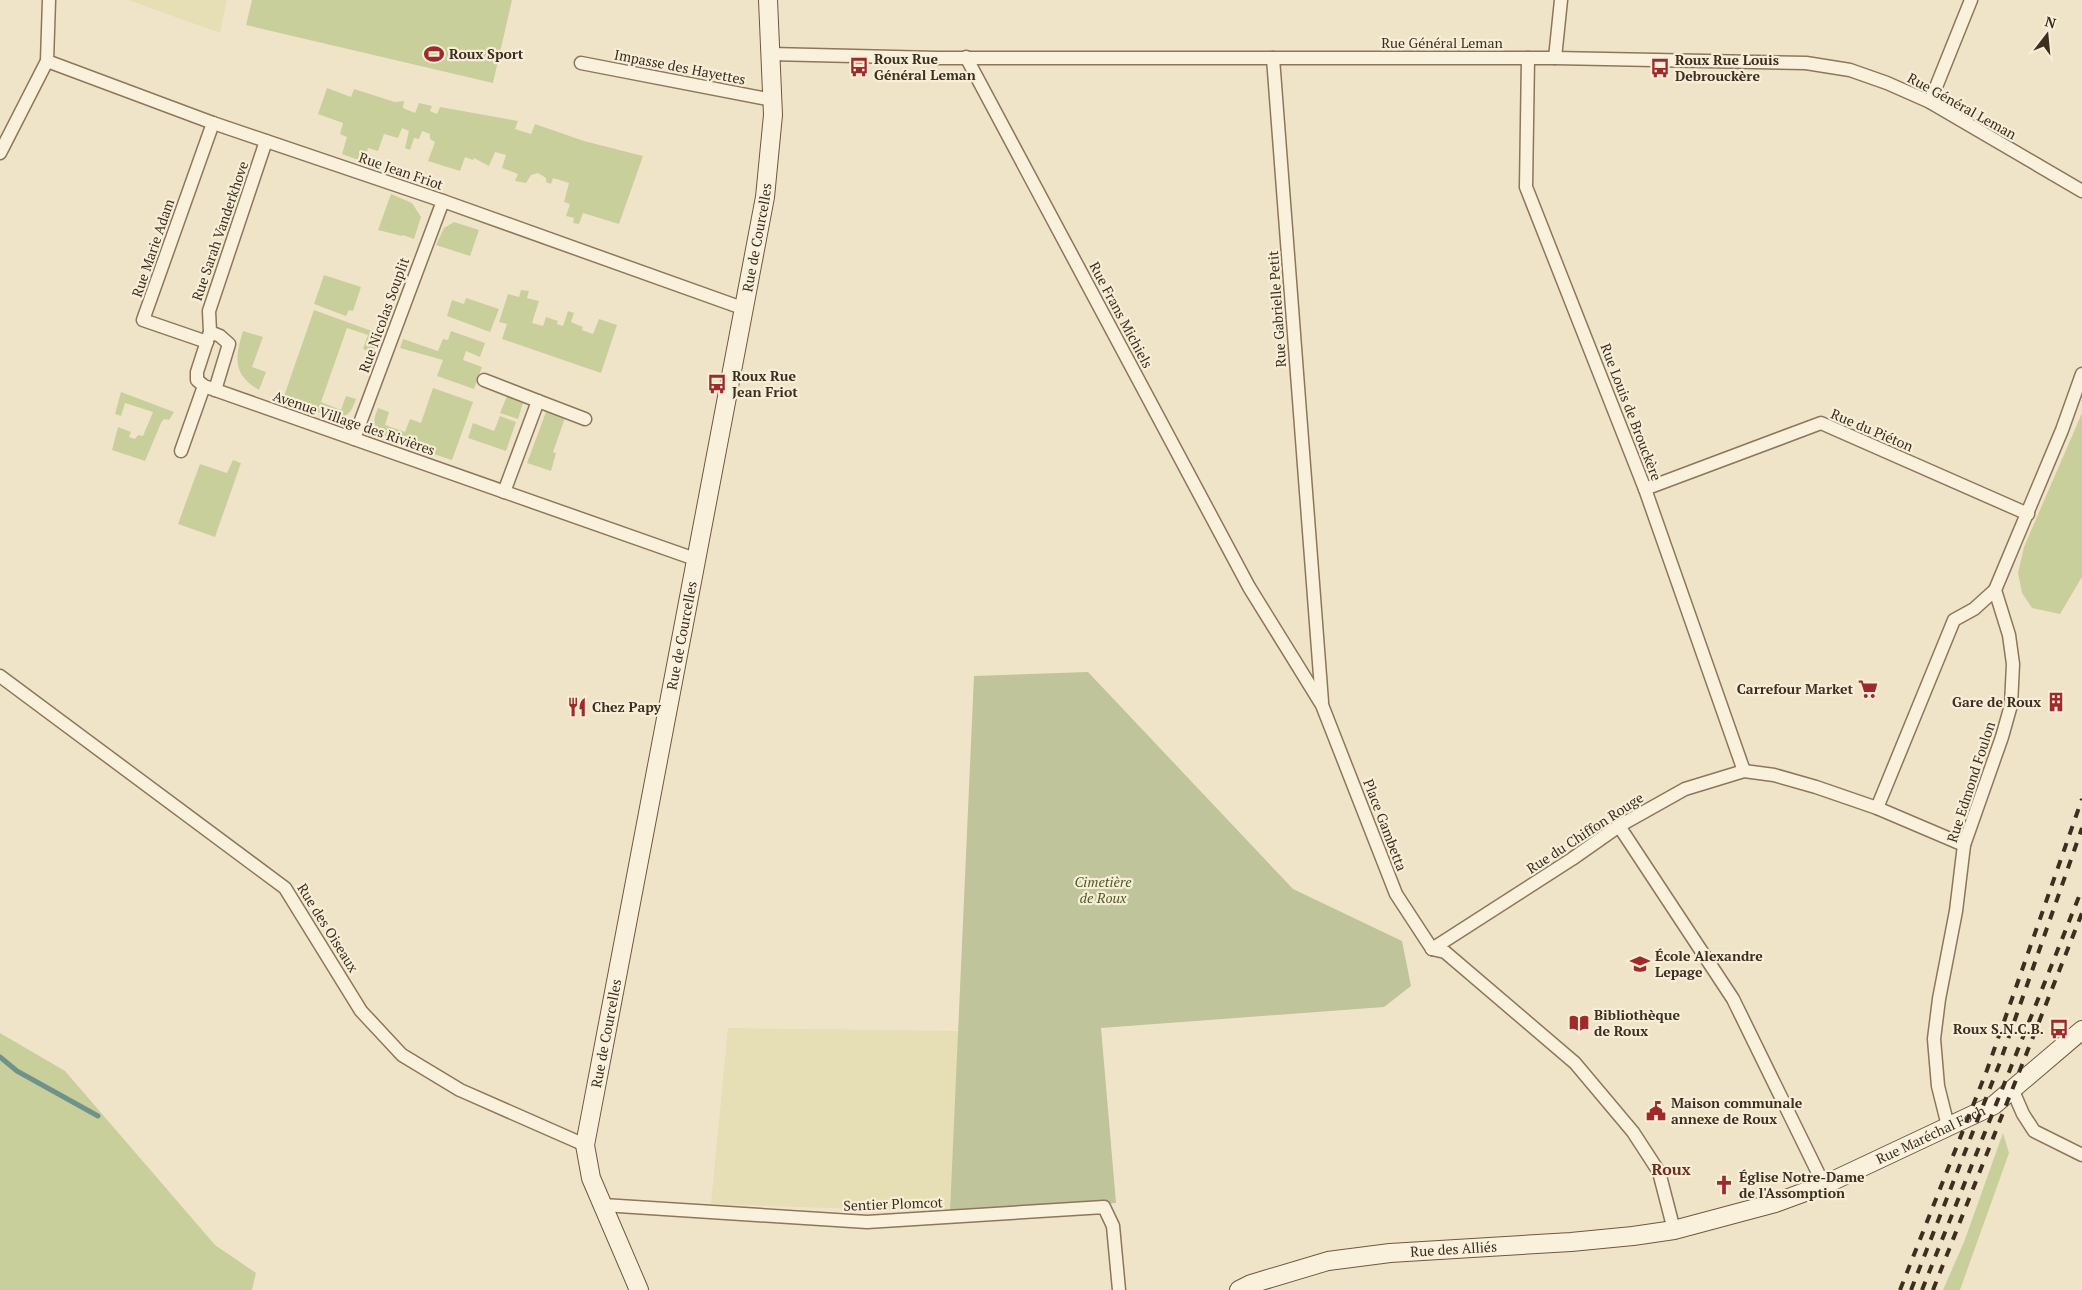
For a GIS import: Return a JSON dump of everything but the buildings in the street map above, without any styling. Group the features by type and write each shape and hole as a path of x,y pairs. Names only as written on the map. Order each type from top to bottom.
{"main road":[{"name":"Rue de Courcelles","path":"639,1290 592,1178 585,1145 765,197 773,115 768,0"},
{"name":"Rue Maréchal Foch","path":"1674,1230 1775,1203 1824,1185 1994,1105 2013,1091 2082,1030"},
{"name":"Rue des Alliés","path":"1239,1290 1251,1284 1328,1261 1390,1253 1570,1242 1674,1230"}],"street":[{"path":"0,153 47,61 49,0"},
{"path":"1555,58 1561,0"},
{"path":"1930,102 1972,0"},
{"name":"Rue Général Leman","path":"771,54 966,57 1555,58 1806,63 1850,70 1887,83 1930,102 2082,191"},
{"name":"Rue Frans Michiels","path":"966,57 1249,587"},
{"name":"Rue Gabrielle Petit","path":"1272,58 1311,557"},
{"name":"Rue Louis de Brouckère","path":"1528,58 1526,187 1645,489 1744,771"},
{"name":"Rue Jean Friot","path":"47,61 213,123 443,200 745,309"},
{"name":"Impasse des Hayettes","path":"581,63 773,100"},
{"name":"Rue Marie Adam","path":"208,337 143,320 213,123"},
{"name":"Rue Sarah Vanderkhove","path":"206,385 197,372 208,337 209,311 266,141"},
{"name":"Rue Nicolas Souplit","path":"354,439 443,200"},
{"name":"Rue Sarah Vanderkhove","path":"181,451 206,385 228,344 220,336 208,337"},
{"path":"1877,808 1954,620 1974,609 1995,590 2062,430 2082,374"},
{"path":"484,380 585,419"},
{"name":"Avenue Village des Rivières","path":"206,385 695,559"},
{"path":"504,492 538,401"},
{"name":"Rue du Piéton","path":"1645,489 1822,423 2028,514"},
{"name":"Place Gambetta","path":"1311,557 1322,705"},
{"name":"Place Gambetta","path":"1249,587 1322,705 1396,894 1432,949"},
{"name":"Rue Edmond Foulon","path":"1948,1126 1938,1086 1934,1039 1939,999 1956,911 1964,845 2002,737 2011,705 2013,664 2009,635 1995,590"},
{"name":"Rue des Oiseaux","path":"1,680 285,888 361,1011 402,1054 460,1090 585,1145"},
{"name":"Rue du Chiffon Rouge","path":"1432,949 1572,859 1619,826 1685,789 1744,771 1774,775 1816,787 1877,808 1964,845"},
{"path":"1619,826 1733,998 1824,1185"},
{"path":"1432,949 1445,952 1575,1063 1633,1132 1659,1172 1674,1230"},
{"path":"2013,1091 2023,1114 2034,1131 2082,1155"},
{"name":"Sentier Plomcot","path":"603,1205 867,1222 1104,1207 1112,1226 1119,1290"}],"shaded area":[{"path":"128,0 227,0 220,33"},
{"path":"728,1028 959,1031 950,1212 711,1204"}],"green space":[{"name":"Roux Sport","path":"252,0 512,0 493,83 246,25"},
{"path":"327,88 351,97 354,89 395,102 404,101 403,108 415,113 419,103 432,106 430,111 437,114 440,107 518,121 515,129 531,134 535,124 584,141 643,156 619,224 583,213 579,224 573,223 574,218 566,216 570,204 564,202 569,183 553,178 551,184 546,182 546,178 538,173 531,175 526,183 515,181 518,174 502,168 506,155 495,152 489,166 474,158 473,160 465,157 460,171 428,161 435,142 430,139 430,134 422,131 419,139 414,138 410,150 405,148 409,131 402,128 398,138 384,134 378,151 368,148 364,162 342,154 347,137 340,134 343,123 318,114"},
{"path":"391,194 412,203 421,217 414,239 378,230"},
{"path":"454,222 479,230 470,256 436,245 444,228"},
{"path":"324,275 361,287 353,311 349,310 346,316 314,304"},
{"path":"521,290 529,291 527,298 539,301 532,323 543,326 546,317 558,321 557,324 563,326 568,311 574,313 571,322 583,327 582,330 593,334 599,319 617,325 601,373 502,339 507,324 499,322 508,294 519,297"},
{"path":"466,298 499,309 490,332 447,316 452,300 464,304"},
{"path":"314,310 380,334 373,353 363,349 368,335 347,328 321,402 341,410 346,396 356,399 344,417 336,419 283,399"},
{"path":"243,331 263,337 252,367 266,372 259,390 244,378 238,365 238,349"},
{"path":"451,331 485,343 480,357 466,351 463,360 482,367 474,389 437,376 443,360 400,348 403,339 438,351 443,339 448,340"},
{"path":"433,388 473,402 452,460 389,438 377,430 375,424 374,419 378,408 389,412 385,425 405,432 410,419 421,423"},
{"path":"121,392 174,412 169,420 164,419 161,423 145,461 112,450 118,427 131,432 129,437 135,439 138,435 143,436 153,412 125,403 121,416 115,414"},
{"path":"507,396 523,403 518,419 500,413"},
{"path":"546,412 565,418 553,452 556,453 551,471 527,463"},
{"path":"2082,413 2082,577 2060,614 2032,608 2022,593 2018,573 2024,547"},
{"path":"500,416 516,422 506,451 468,438 473,423 494,431"},
{"path":"233,460 241,463 215,537 178,524 200,464 227,473"},
{"name":"Cimetière de Roux","path":"1088,672 1293,889 1402,941 1411,986 1384,1007 1101,1028 1116,1203 950,1212 974,676"},
{"path":"0,1033 65,1071 215,1245 256,1273 252,1290 0,1290"},
{"path":"2003,1133 2009,1153 1960,1290 1943,1290 1964,1242"}],"waterway":[{"path":"0,1057 17,1071 98,1116"}],"railway":[{"path":"1900,1290 1987,1070 2082,799"},
{"path":"1911,1290 1999,1065 2082,828"},
{"path":"1922,1290 2082,889"},
{"path":"1933,1290 2082,913"}],"place":[{"name":"Roux Sport","path":"434,54"},
{"name":"Roux Rue Général Leman","path":"859,67"},
{"name":"Roux Rue Louis Debrouckère","path":"1660,68"},
{"name":"Roux Rue Jean Friot","path":"717,384"},
{"name":"Carrefour Market","path":"1868,689"},
{"name":"Gare de Roux","path":"2056,702"},
{"name":"Chez Papy","path":"577,707"},
{"name":"École Alexandre Lepage","path":"1640,964"},
{"name":"Bibliothèque de Roux","path":"1579,1023"},
{"name":"Roux S.N.C.B.","path":"2059,1029"},
{"name":"Maison communale annexe de Roux","path":"1656,1111"},
{"name":"Église Notre-Dame de l'Assomption","path":"1724,1185"}],"district":[{"name":"Roux","path":"1671,1169"}]}
